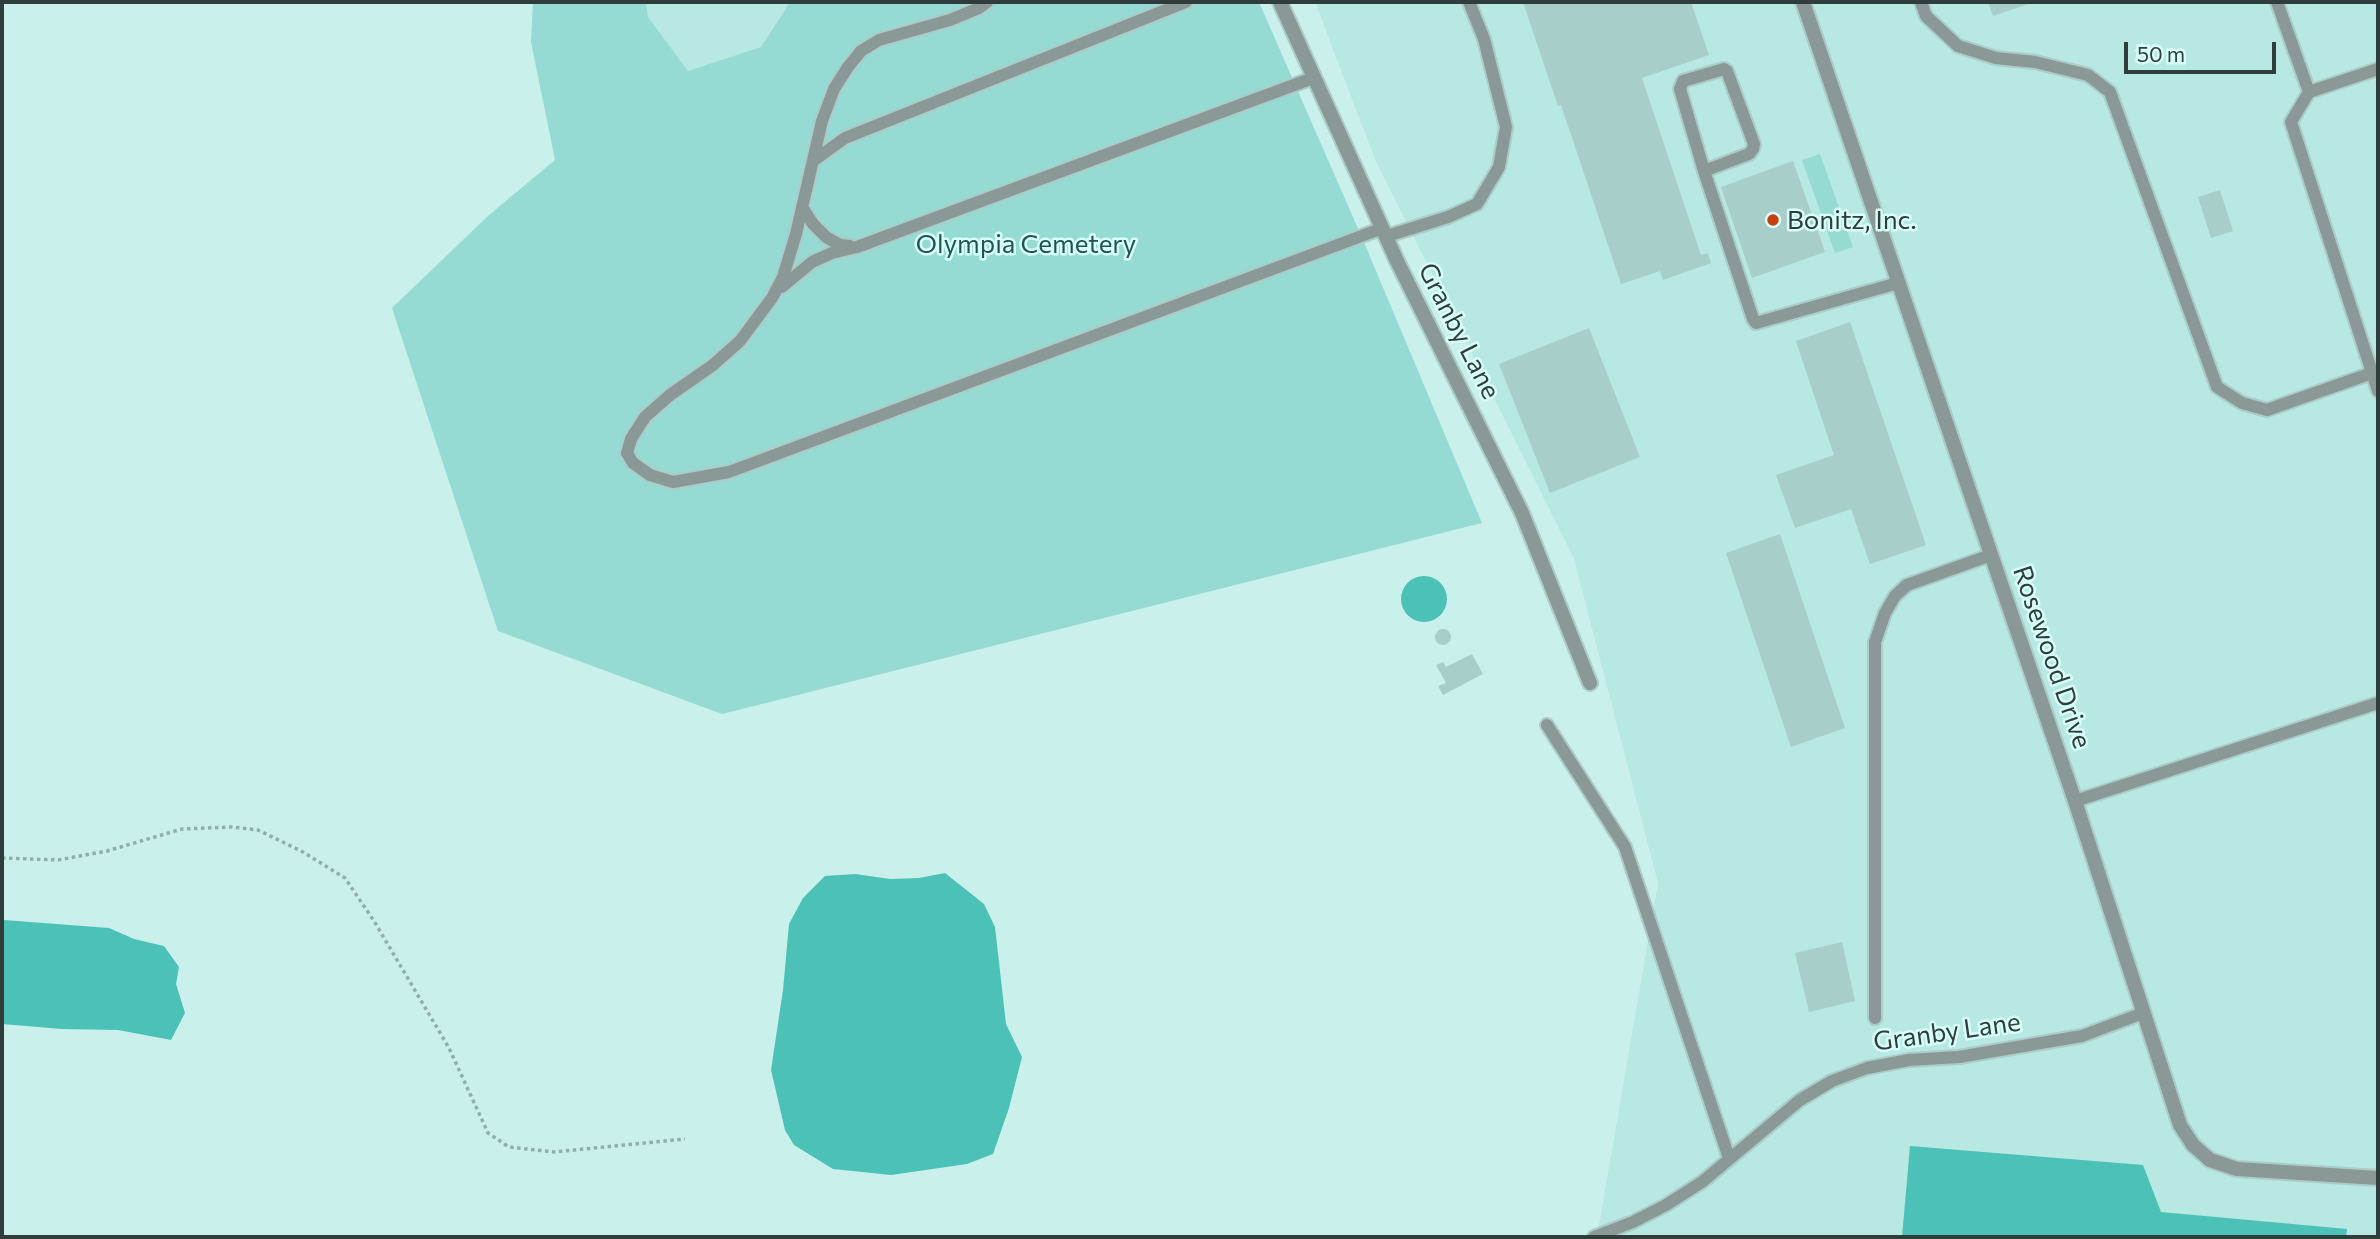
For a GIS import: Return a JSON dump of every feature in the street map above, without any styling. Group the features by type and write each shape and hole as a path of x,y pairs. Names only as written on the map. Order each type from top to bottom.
{"street":[{"name":"Granby Lane","path":"1280,2 1397,261 1522,513 1590,683"},
{"name":"Rosewood Drive","path":"1802,2 2075,801 2180,1125 2193,1145 2210,1160 2237,1169 2378,1178"}],"lane":[{"path":"772,298 783,277 820,132 834,89 848,66 862,51 879,40 950,20 987,2"},
{"path":"813,161 840,141 1186,2"},
{"path":"1313,78 812,262 792,277 772,298 740,341 645,417 631,439 627,453 633,463 650,475 673,482 729,472 1385,232 1448,217 1477,204 1499,167 1506,127 1484,39 1469,2"},
{"path":"1921,2 1926,16 1958,46 1996,58 2035,62 2088,75 2110,92 2217,387 2242,403 2267,410 2372,373"},
{"path":"2277,2 2309,92"},
{"path":"1704,171 1749,154 1753,149 1727,71 1724,69 1683,81 1681,85 1704,171 1756,323 1898,283"},
{"path":"2378,69 2309,92 2291,122 2378,391"},
{"path":"820,132 840,141"},
{"path":"802,207 826,237 840,245 857,247"},
{"path":"1875,1018 1875,642 1885,613 1895,596 1907,585 1991,555"},
{"path":"2075,801 2378,703"},
{"path":"1547,725 1625,847 1729,1158"},
{"name":"Granby Lane","path":"1594,1237 1633,1222 1702,1182 1800,1100 1832,1081 1867,1068 1909,1060 1959,1057 2082,1036 2143,1013"}],"path":[{"path":"2,858 58,860 107,851 182,829 232,827 258,830 303,852 345,878 374,921 449,1048 488,1133 509,1147 554,1152 685,1139"}],"shaded area":[{"path":"646,2 790,2 761,47 688,72 648,17"},
{"path":"1315,2 2378,2 2378,1237 1597,1237 1658,883 1574,559 1375,159"},
{"path":"1424,576 1440,583 1447,599 1440,615 1424,622 1408,615 1401,599 1408,583"},
{"path":"945,873 984,904 995,927 1006,1024 1022,1057 1009,1108 993,1154 967,1164 891,1175 833,1169 794,1145 785,1130 771,1070 783,990 789,924 803,898 825,876 855,874 890,879 919,878"},
{"path":"2,915 4,920 109,928 134,939 164,946 179,967 176,984 185,1013 171,1040 118,1030 2,1024"},
{"path":"1910,1146 2143,1165 2161,1212 2347,1229 2346,1237 1902,1237"}],"green space":[{"name":"Olympia Cemetery","path":"533,2 646,2 648,17 688,71 761,47 790,2 1259,2 1482,523 722,714 498,631 392,308 489,215 555,160 531,42"},
{"path":"1820,154 1853,247 1835,253 1802,160"}],"building":[{"path":"1523,2 1691,2 1709,55 1642,78 1701,255 1708,253 1711,263 1663,280 1660,271 1621,284"},
{"path":"1988,2 2034,2 1993,16"},
{"name":"Bonitz, Inc.","path":"1793,161 1825,252 1752,278 1721,187"},
{"path":"2220,190 2233,231 2211,238 2198,197"},
{"path":"1850,322 1926,545 1870,564 1851,509 1795,528 1776,475 1834,455 1796,341"},
{"path":"1589,328 1640,457 1550,493 1499,364"},
{"path":"1780,534 1845,728 1791,747 1726,553"},
{"path":"1440,629 1446,629 1451,637 1449,643 1440,645 1435,640 1435,634"},
{"path":"1472,654 1483,674 1443,695 1438,686 1446,683 1436,665 1443,662 1446,667"},
{"path":"1842,942 1855,1001 1809,1012 1795,953"}],"place":[{"name":"Bonitz, Inc.","path":"1773,220"}]}
